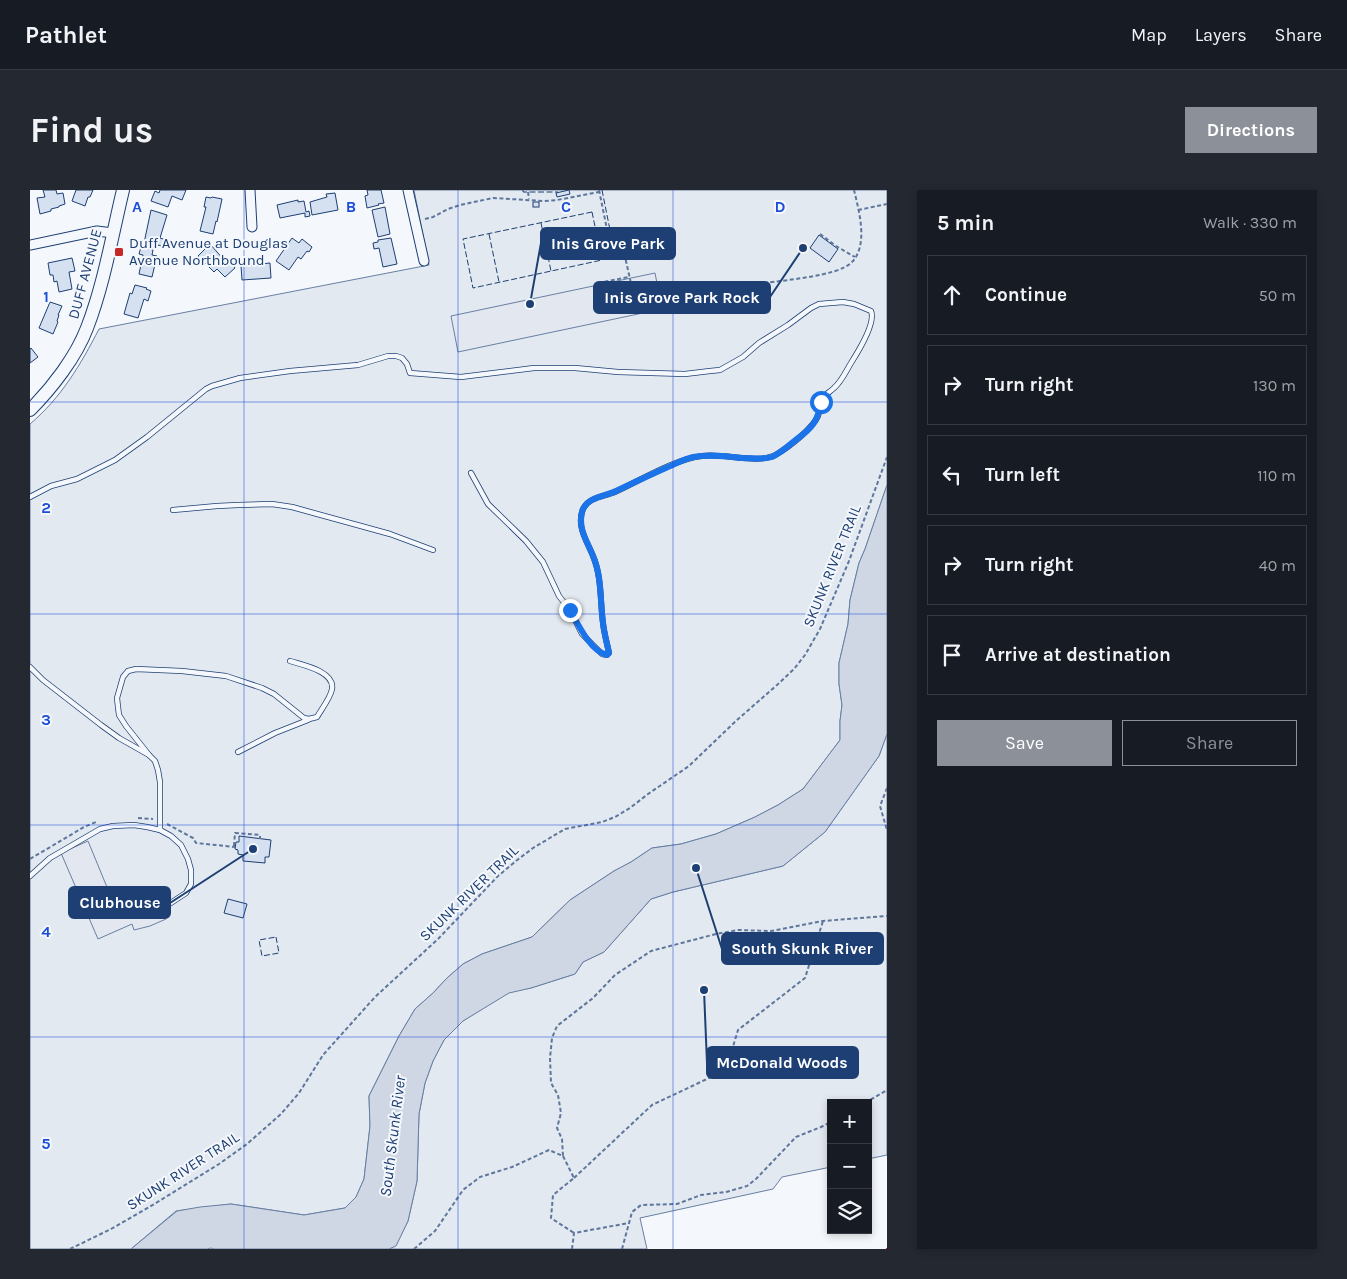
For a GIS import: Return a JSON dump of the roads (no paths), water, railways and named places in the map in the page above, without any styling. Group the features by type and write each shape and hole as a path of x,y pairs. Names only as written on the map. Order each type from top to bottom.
{"main road":[{"name":"DUFF AVENUE","path":"30,410 58,377 73,355 86,330 99,295 123,190"}],"street":[{"path":"250,190 252,227"},
{"path":"408,190 424,261"},
{"path":"30,245 97,231 113,233"}],"lane":[{"path":"30,497 51,486 77,479 115,460 147,437 206,389 240,378 298,370 358,365 388,356 402,358 407,364 410,373 461,378 534,368 699,373 720,370 730,365 819,304 843,302 854,304 871,311 873,314 860,348 836,386 823,397 818,416 813,424 806,432 778,454 758,459 710,455 691,458 615,492 594,499 584,507 582,511 583,536 594,557 602,601 603,625 609,653 607,655 602,654 582,634 570,610 559,596 543,562 526,541 488,504 471,473"},
{"path":"173,510 272,504 292,507 390,534 433,550"},
{"path":"238,752 275,733 317,717 332,691 330,680 323,673 290,661"},
{"path":"30,667 43,680 101,725 149,755"},
{"path":"160,830 160,782 155,761 119,715 117,698 123,677 128,671 136,669 182,671 226,676 274,694 304,718 309,719"},
{"path":"30,876 50,858 100,829 134,825 160,830 171,836 181,845 191,870 191,884 186,893 163,908"}],"water":[{"name":"South Skunk River","path":"887,485 887,734 879,756 825,832 783,866 651,899 604,952 583,962 575,974 509,993 463,1021 444,1040 433,1061 425,1083 419,1114 417,1181 408,1221 396,1246 389,1249 131,1249 177,1211 231,1204 304,1215 345,1208 356,1197 364,1179 370,1126 369,1096 399,1036 415,1009 447,978 463,964 482,954 532,937 570,900 652,848 681,844 716,834 755,817 803,789 840,740 842,705 839,663 848,624 850,600 859,563"}],"place":[{"name":"Inis Grove Park Rock","path":"803,248"},
{"name":"Duff Avenue at Douglas Avenue Northbound","path":"119,252"},
{"name":"Inis Grove Park","path":"530,304"},
{"name":"Clubhouse","path":"253,849"},
{"name":"South Skunk River","path":"696,868"},
{"name":"McDonald Woods","path":"704,990"}]}
